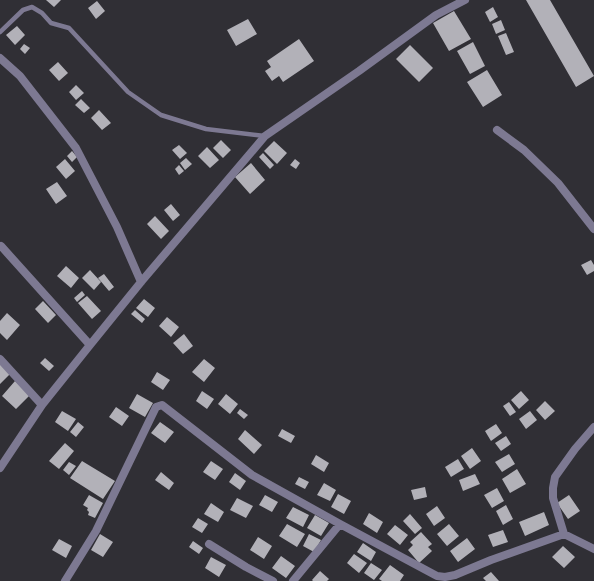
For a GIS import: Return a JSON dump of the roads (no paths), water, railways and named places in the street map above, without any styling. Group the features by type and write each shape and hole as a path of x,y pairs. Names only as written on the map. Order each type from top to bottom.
{"street":[{"path":"0,468 42,405 141,282 265,136 359,71 436,14 465,0"},
{"path":"0,58 20,76 76,148 117,227 141,282"},
{"path":"497,130 524,150 558,183 594,229"},
{"path":"1,246 90,345"},
{"path":"0,359 42,405"},
{"path":"65,581 96,531 156,407 162,405 252,475 437,576 455,576 491,560 564,534 594,549"},
{"path":"564,534 553,498 555,477 575,449 594,427"},
{"path":"293,581 340,524"},
{"path":"209,544 246,567 273,581"}],"lane":[{"path":"0,32 23,10 32,7 42,13 51,22 69,28 128,92 161,115 206,129 265,136"}]}
